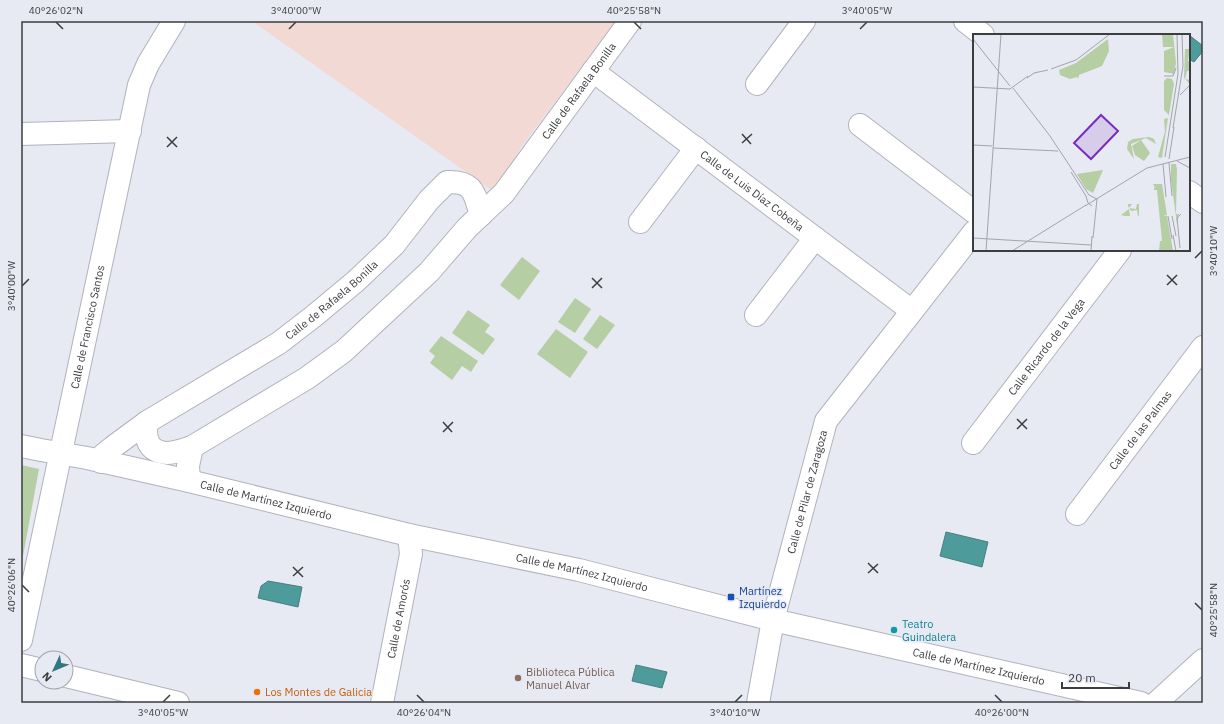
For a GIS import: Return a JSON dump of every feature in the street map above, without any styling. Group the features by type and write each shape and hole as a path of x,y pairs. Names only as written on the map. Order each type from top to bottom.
{"street":[{"name":"Calle de Francisco Santos","path":"21,640 139,85 148,64 174,21"},
{"name":"Calle de Rafaela Bonilla","path":"147,422 145,432 148,442 156,450 168,453 192,447 307,378 344,351 429,272 467,228 504,193 630,21"},
{"path":"758,84 804,21"},
{"path":"964,21 982,34"},
{"name":"Calle de Luis Díaz Cobeña","path":"593,71 912,311"},
{"path":"860,125 973,211"},
{"path":"21,134 130,131"},
{"path":"640,222 696,148"},
{"name":"Calle de Rafaela Bonilla","path":"101,462 104,455 113,447 147,422 279,343 314,316 356,281 394,245 429,200 447,182 456,182 468,185 475,194 481,215"},
{"path":"1190,193 1203,202"},
{"name":"Calle de Pilar de Zaragoza","path":"758,703 773,620 826,420 973,233"},
{"path":"756,315 815,238"},
{"name":"Calle Ricardo de la Vega","path":"973,443 1119,251"},
{"name":"Calle de las Palmas","path":"1077,514 1203,347"},
{"name":"Calle de Martínez Izquierdo","path":"21,446 87,458 189,481 409,535 579,570 773,620 1142,703"},
{"path":"189,481 188,466 192,447"},
{"name":"Calle de Amorós","path":"382,703 412,554 409,535"},
{"path":"1156,703 1203,660"},
{"path":"21,665 34,668"},
{"path":"74,678 178,703"}],"shaded area":[{"path":"252,21 616,21 521,147 513,162 493,191"}],"green space":[{"path":"522,257 540,271 519,300 500,285"},
{"path":"575,298 591,309 575,333 558,322"},
{"path":"468,310 490,325 485,332 495,339 483,355 452,333"},
{"path":"600,315 615,325 597,349 583,339"},
{"path":"556,329 588,352 570,378 537,354"},
{"path":"441,336 478,361 471,372 462,366 452,380 430,363 435,356 429,351"},
{"path":"21,465 39,469 21,567"}],"water":[{"path":"1190,36 1203,46 1203,51 1194,62 1190,60"},
{"path":"946,532 988,542 982,567 940,556"},
{"path":"268,581 302,587 298,607 258,598 261,586"},
{"path":"636,665 667,672 662,688 632,681"}],"place":[{"name":"Martínez Izquierdo","path":"731,597"},
{"name":"Teatro Guindalera","path":"894,630"},
{"name":"Biblioteca Pública Manuel Alvar","path":"518,678"},
{"name":"Los Montes de Galicia","path":"257,692"}]}
